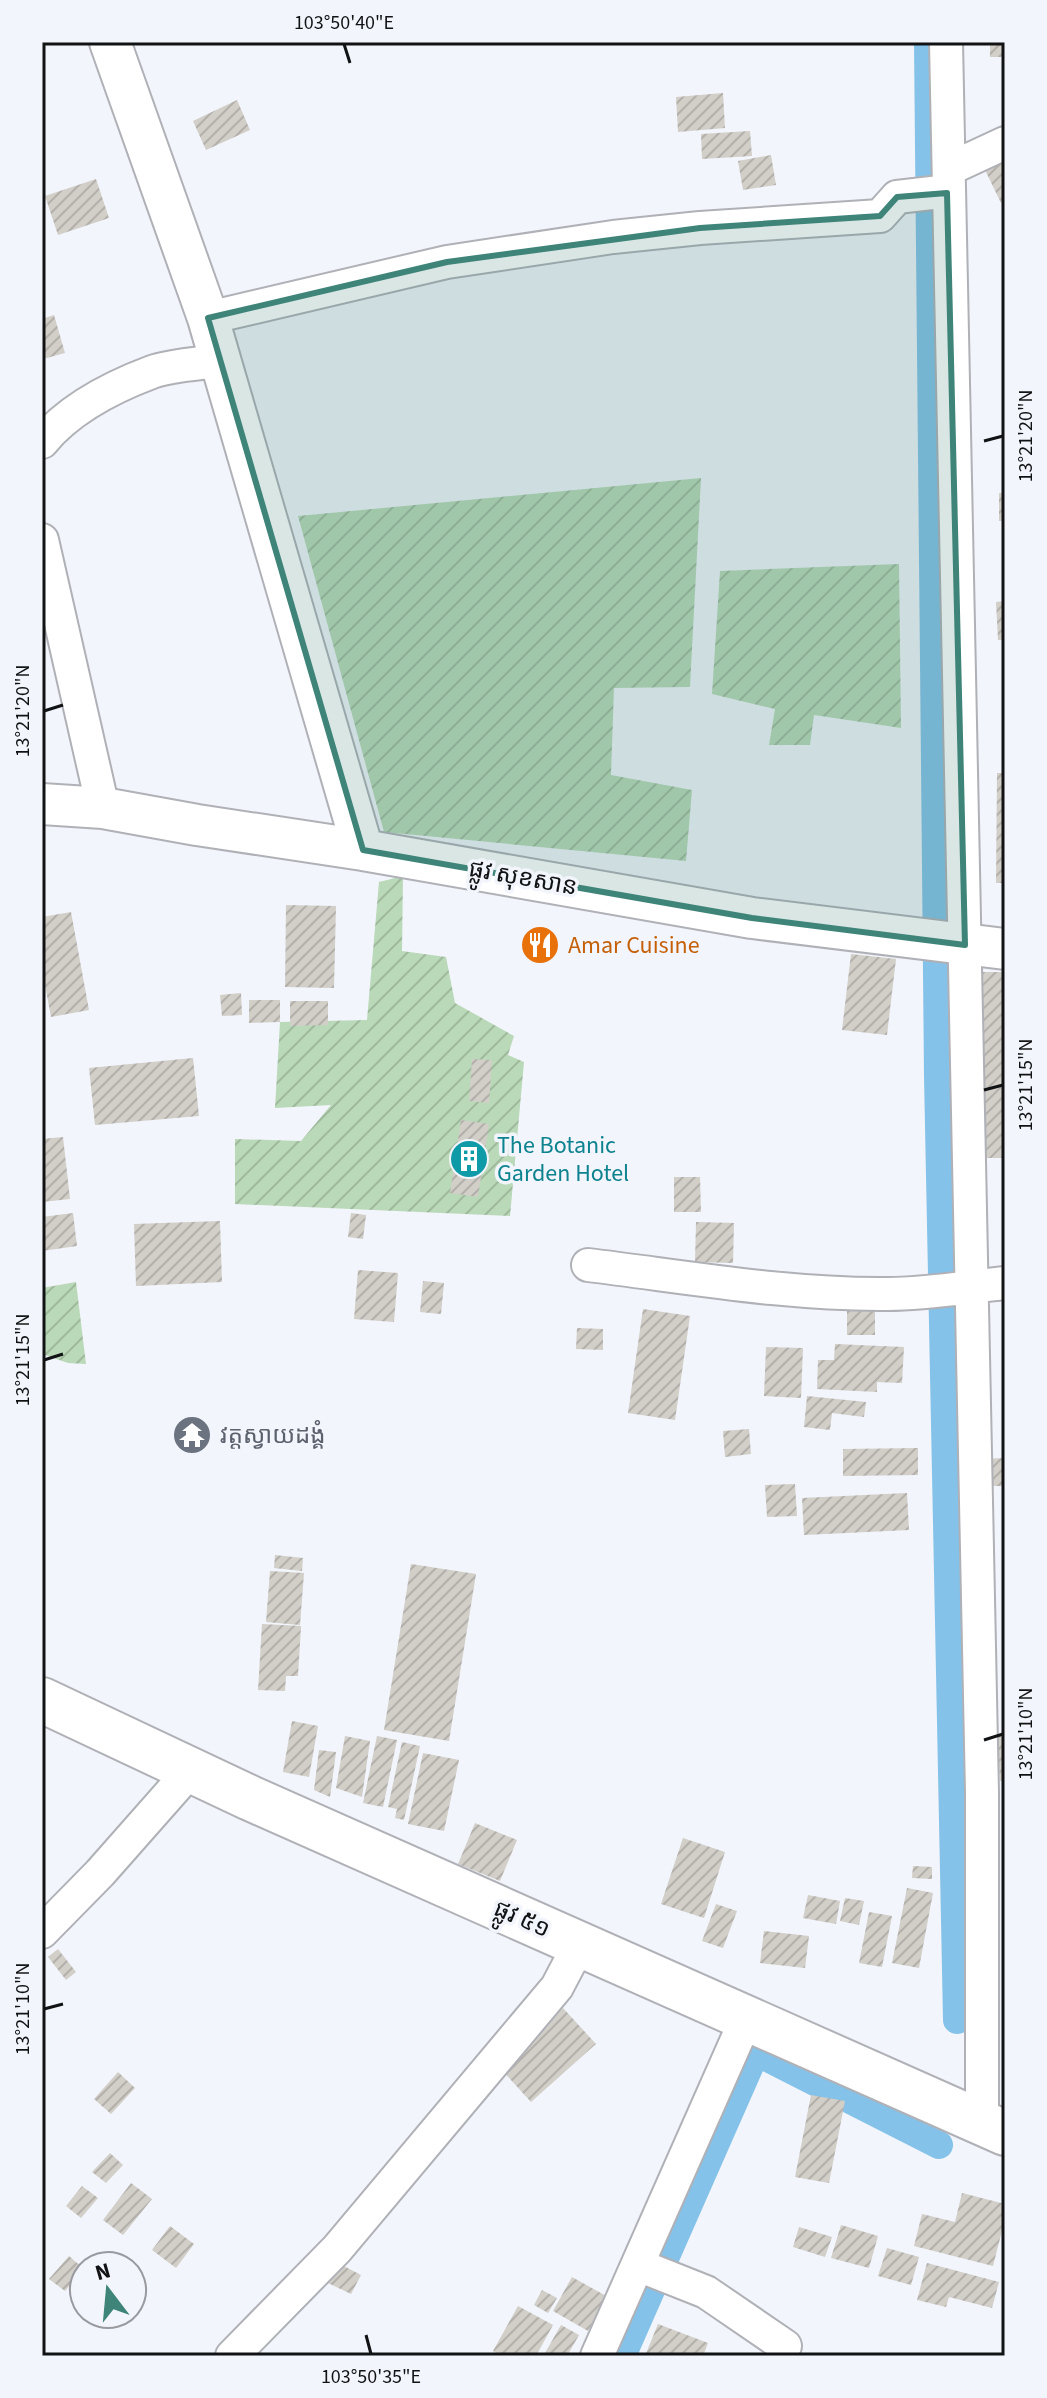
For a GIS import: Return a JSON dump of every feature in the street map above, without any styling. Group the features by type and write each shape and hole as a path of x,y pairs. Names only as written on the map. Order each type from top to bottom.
{"main road":[{"name":"ផ្លូវ ៥១","path":"42,1700 190,1771 994,2128"}],"street":[{"path":"110,42 208,318 363,850"},
{"path":"946,42 935,187 946,942 954,1289 990,1426 982,1793 994,2128"},
{"path":"208,318 447,262 613,237 880,216 897,197 935,187 1005,143"},
{"path":"42,442 55,426 92,400 154,371 219,361"},
{"path":"42,540 103,808"},
{"name":"ផ្លូវ សុខសាន","path":"42,804 103,808 752,918 1005,949"},
{"path":"588,1265 799,1291 889,1294 1005,1283"},
{"path":"42,1932 100,1873 190,1771"},
{"path":"232,2356 337,2249 557,1987 579,1945"},
{"path":"597,2356 652,2270 747,2017"},
{"path":"652,2270 706,2292 785,2346"}],"highlighted area":[{"path":"947,193 965,945 752,918 363,850 208,318 447,262 700,228 880,216 897,197"}],"green space":[{"path":"701,478 690,687 614,688 611,775 692,790 686,861 384,832 298,516"},
{"path":"899,564 901,728 814,715 810,745 769,745 775,709 712,694 720,571"},
{"path":"403,876 402,951 446,957 455,1003 514,1036 508,1055 524,1062 510,1216 235,1204 235,1139 301,1141 331,1105 275,1108 280,1022 367,1020 379,882"},
{"path":"76,1282 86,1364 68,1363 42,1354 42,1288"}],"building":[{"path":"990,42 1005,42 1005,57 990,57"},
{"path":"723,93 725,128 678,132 676,97"},
{"path":"237,100 250,130 206,150 193,121"},
{"path":"750,131 752,156 702,159 701,134"},
{"path":"771,155 776,185 743,190 738,161"},
{"path":"1005,161 1005,201 1001,203 985,170"},
{"path":"96,179 109,218 58,235 45,196"},
{"path":"54,315 65,353 43,359 42,319"},
{"path":"999,493 1005,493 1005,521 999,521"},
{"path":"1005,601 1005,640 998,640 996,602"},
{"path":"997,773 1005,773 1005,883 996,883"},
{"path":"286,905 336,906 334,988 285,987"},
{"path":"71,912 89,1010 51,1017 42,969 42,917"},
{"path":"851,954 896,959 887,1035 842,1030"},
{"path":"983,972 1005,972 1005,1158 982,1158"},
{"path":"241,993 242,1015 222,1016 220,995"},
{"path":"249,1000 280,1000 280,1022 249,1023"},
{"path":"290,1001 328,1001 328,1025 290,1026"},
{"path":"193,1058 199,1116 95,1125 89,1068"},
{"path":"472,1059 492,1060 489,1103 469,1101"},
{"name":"The Botanic Garden Hotel","path":"461,1120 489,1124 478,1197 450,1193"},
{"path":"63,1137 70,1199 42,1202 42,1139"},
{"path":"674,1177 700,1177 701,1212 674,1212"},
{"path":"73,1213 77,1246 42,1251 42,1217"},
{"path":"351,1213 366,1215 363,1239 348,1237"},
{"path":"220,1221 222,1282 136,1286 134,1224"},
{"path":"696,1222 734,1223 733,1263 695,1262"},
{"path":"358,1270 398,1273 394,1322 354,1319"},
{"path":"423,1281 444,1283 441,1314 420,1312"},
{"path":"847,1299 875,1299 875,1335 847,1335"},
{"path":"643,1309 690,1316 675,1420 628,1413"},
{"path":"577,1328 603,1329 603,1350 576,1349"},
{"path":"835,1344 904,1347 902,1383 877,1382 877,1392 817,1389 818,1360 834,1360"},
{"path":"766,1347 803,1348 801,1398 764,1396"},
{"path":"807,1396 866,1402 864,1417 832,1413 830,1430 804,1427"},
{"path":"749,1429 751,1454 725,1457 723,1431"},
{"path":"918,1448 918,1475 843,1476 843,1449"},
{"path":"1005,1458 1005,1486 982,1486 982,1459"},
{"path":"795,1484 797,1516 767,1517 765,1485"},
{"path":"907,1493 909,1530 804,1535 802,1498"},
{"path":"275,1555 303,1558 302,1571 274,1568"},
{"path":"411,1564 476,1574 449,1741 384,1730"},
{"path":"270,1571 304,1573 300,1625 266,1622"},
{"path":"262,1624 301,1626 298,1676 286,1676 285,1691 258,1690"},
{"path":"292,1721 318,1726 309,1777 283,1772"},
{"path":"345,1736 370,1741 362,1797 336,1788"},
{"path":"377,1736 397,1740 383,1807 363,1803"},
{"path":"997,1736 1005,1736 1005,1781 1000,1781"},
{"path":"402,1742 420,1746 404,1820 395,1818 397,1809 388,1807"},
{"path":"319,1750 336,1752 330,1797 314,1790"},
{"path":"423,1753 459,1760 444,1831 408,1824"},
{"path":"475,1823 517,1840 500,1881 458,1864"},
{"path":"683,1838 725,1852 704,1918 661,1904"},
{"path":"913,1866 932,1867 932,1879 912,1878"},
{"path":"907,1888 933,1893 919,1968 892,1963"},
{"path":"808,1895 840,1901 836,1924 803,1918"},
{"path":"845,1898 864,1901 859,1925 840,1921"},
{"path":"716,1904 737,1911 723,1948 702,1941"},
{"path":"869,1912 892,1916 882,1967 859,1963"},
{"path":"764,1931 809,1936 805,1968 760,1963"},
{"path":"58,1949 76,1972 66,1980 48,1957"},
{"path":"563,2008 596,2044 531,2102 499,2067"},
{"path":"118,2072 135,2088 111,2114 94,2099"},
{"path":"811,2095 845,2101 829,2183 795,2177"},
{"path":"110,2153 123,2165 106,2183 92,2172"},
{"path":"131,2183 152,2199 123,2235 103,2220"},
{"path":"82,2186 98,2198 81,2218 66,2206"},
{"path":"962,2193 1005,2204 1005,2219 993,2266 914,2246 922,2214 955,2222"},
{"path":"841,2225 878,2236 869,2268 831,2258"},
{"path":"170,2226 194,2244 176,2268 152,2250"},
{"path":"799,2227 832,2237 825,2257 793,2247"},
{"path":"887,2248 919,2257 911,2285 878,2276"},
{"path":"68,2257 68,2288 65,2291 49,2279"},
{"path":"338,2263 361,2275 351,2294 328,2283"},
{"path":"927,2263 999,2282 992,2308 949,2297 946,2307 917,2300"},
{"path":"572,2277 608,2297 588,2331 553,2311"},
{"path":"542,2290 557,2298 548,2313 534,2305"},
{"path":"518,2306 553,2325 536,2356 501,2356 493,2351"},
{"path":"658,2324 708,2343 703,2356 645,2356"},
{"path":"561,2325 579,2335 567,2356 551,2356 545,2353"}],"waterway":[{"path":"928,42 938,1076 957,2020"},
{"path":"622,2356 756,2052 939,2145"}],"place":[{"name":"Amar Cuisine","path":"540,945"},
{"name":"The Botanic Garden Hotel","path":"469,1159"},
{"name":"វត្តស្វាយដង្គំ","path":"192,1435"}]}
